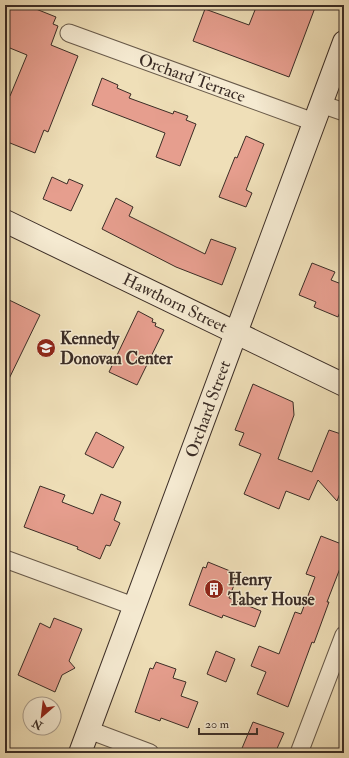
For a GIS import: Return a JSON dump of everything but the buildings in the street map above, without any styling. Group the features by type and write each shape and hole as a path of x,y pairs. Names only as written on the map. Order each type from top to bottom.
{"street":[{"name":"Orchard Terrace","path":"69,33 318,113 344,112"},
{"name":"Orchard Street","path":"80,753 136,607 344,42"},
{"name":"Hawthorn Street","path":"5,221 344,385"},
{"path":"5,559 136,607"},
{"path":"300,753 344,636"},
{"path":"89,730 150,753"}],"place":[{"name":"Kennedy Donovan Center","path":"46,348"},
{"name":"Henry Taber House","path":"214,589"}]}
